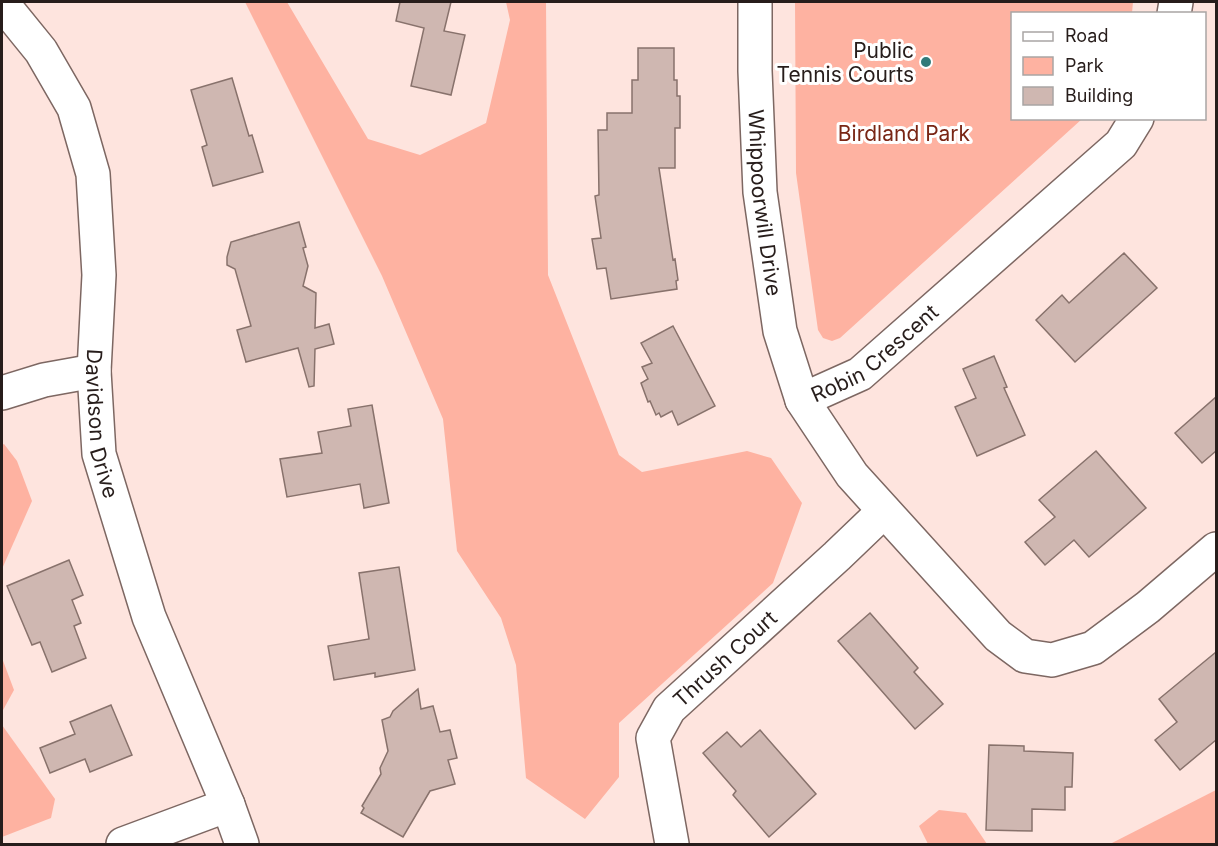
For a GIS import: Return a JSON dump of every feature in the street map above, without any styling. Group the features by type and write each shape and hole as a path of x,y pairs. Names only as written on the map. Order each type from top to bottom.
{"street":[{"name":"Whippoorwill Drive","path":"755,2 755,71 760,192 780,331 802,400"},
{"name":"Davidson Drive","path":"2,3 41,51 74,108 93,174 99,274 94,371 99,454 149,617 228,805 242,844"},
{"name":"Robin Crescent","path":"1136,120 1121,144 860,374 802,400 852,475 998,636 1025,656 1052,660 1093,648 1148,607 1216,549"},
{"path":"2,393 44,380 94,371"},
{"name":"Thrush Court","path":"672,844 652,738 669,709 884,511"},
{"path":"123,844 228,805"}],"green space":[{"path":"245,2 287,2 368,139 420,155 486,123 510,20 506,2 546,2 548,275 619,455 642,472 747,451 771,458 802,503 773,583 619,723 619,777 585,819 526,778 516,665 501,618 457,551 443,419 382,276"},
{"name":"Birdland Park","path":"795,2 1133,2 1132,12 1011,12 1011,120 1081,120 840,338 832,341 823,338 818,330 796,173"},
{"path":"4,444 17,461 32,501 2,569 2,445"},
{"path":"2,658 14,690 2,712"},
{"path":"2,725 55,799 51,818 2,837"},
{"path":"1216,790 1216,844 1110,844"},
{"path":"939,810 966,813 987,844 928,844 919,826"}],"building":[{"path":"400,2 451,2 444,31 465,35 451,95 411,86 424,28 396,21"},
{"path":"638,48 674,48 674,80 677,80 677,96 680,96 680,128 675,128 675,168 659,168 678,280 676,281 677,289 611,299 606,268 597,269 592,239 601,238 595,196 599,195 598,130 607,130 607,113 632,113 632,80 638,80"},
{"path":"232,78 249,136 252,135 263,172 213,186 202,147 207,145 191,90"},
{"path":"299,222 306,247 303,248 308,266 303,286 316,293 315,328 329,324 334,344 315,349 314,386 309,387 298,348 246,362 237,330 251,326 235,269 227,265 231,242"},
{"path":"1124,253 1157,288 1075,362 1036,320 1062,295 1069,303"},
{"path":"673,326 715,406 678,425 672,411 661,417 659,413 656,415 641,383 648,379 642,367 652,363 641,343"},
{"path":"994,356 1007,387 1004,388 1025,435 977,456 955,407 976,398 963,369"},
{"path":"1216,397 1216,451 1202,463 1175,433"},
{"path":"372,405 389,503 364,508 360,484 287,497 280,459 322,453 318,432 351,426 348,409"},
{"path":"1096,451 1146,508 1089,557 1074,540 1045,565 1025,542 1055,517 1039,500"},
{"path":"69,560 83,595 72,600 81,623 74,626 86,658 52,672 40,642 32,645 7,586"},
{"path":"399,567 415,670 375,677 375,673 334,680 328,646 369,639 359,573"},
{"path":"870,613 918,668 914,672 943,704 915,729 838,641"},
{"path":"1216,652 1216,740 1180,770 1155,740 1177,722 1159,699"},
{"path":"418,689 421,709 433,706 440,732 450,730 457,758 448,760 455,784 430,791 403,837 361,813 364,808 362,806 381,774 380,768 388,751 382,720 390,717 393,711"},
{"path":"111,705 132,755 90,772 85,759 50,773 40,748 75,734 70,722"},
{"path":"760,730 816,794 769,837 733,795 736,791 703,753 727,732 741,747"},
{"path":"989,745 1024,746 1024,751 1073,753 1072,787 1065,787 1065,810 1032,809 1032,831 986,830"}],"place":[{"name":"Public Tennis Courts","path":"926,62"}]}
